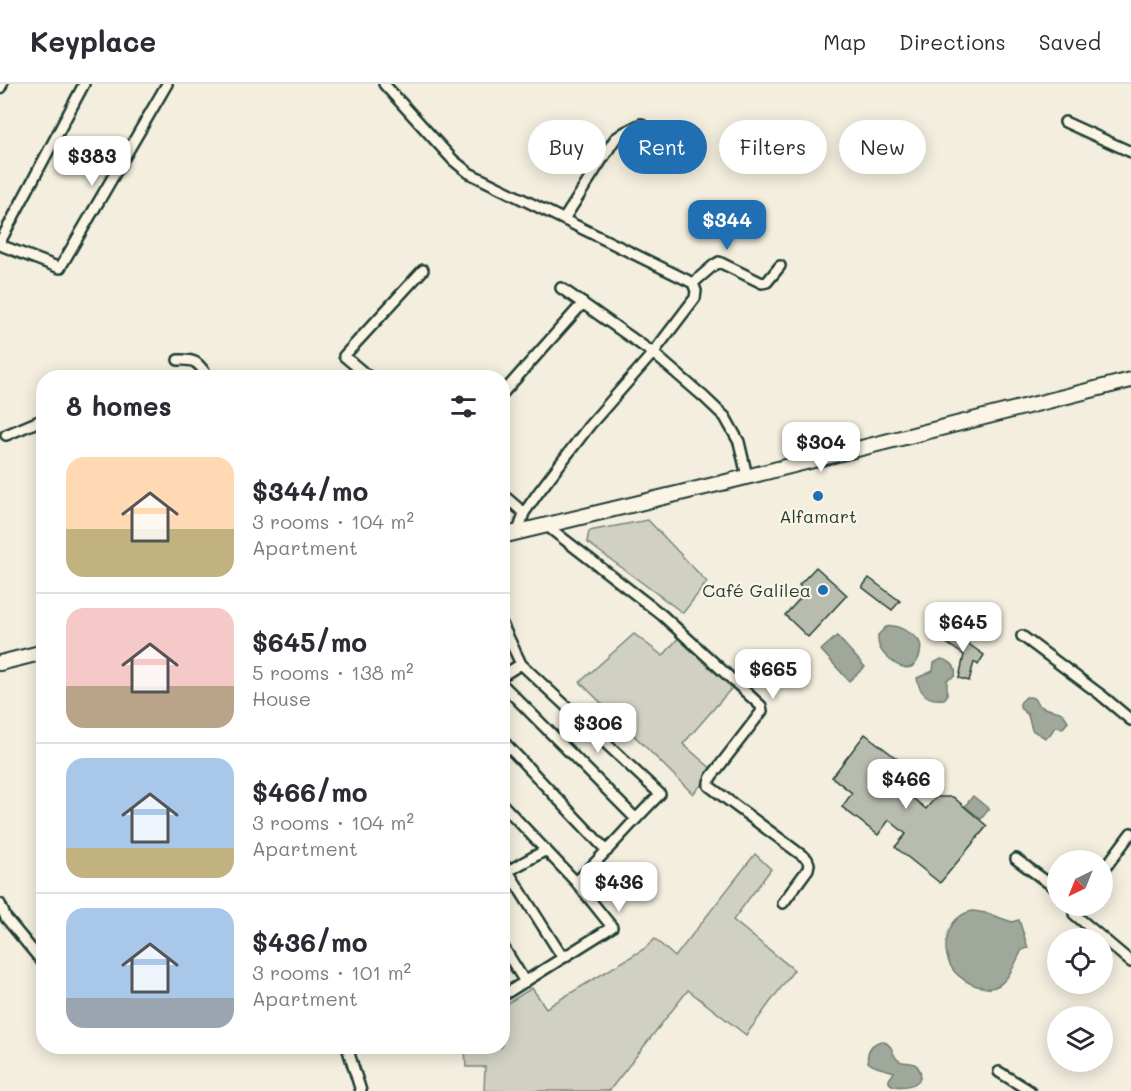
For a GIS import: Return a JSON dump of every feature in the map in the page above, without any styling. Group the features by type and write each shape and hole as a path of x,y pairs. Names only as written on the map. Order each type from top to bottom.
{"main road":[{"path":"510,534 1131,380"},
{"path":"0,663 36,654"}],"street":[{"path":"0,88 2,84"},
{"path":"84,84 0,243 60,268 167,84"},
{"path":"384,84 453,160 469,173 693,284 696,291 695,298 653,353 589,426 524,513 518,532"},
{"path":"1065,122 1131,152"},
{"path":"564,219 618,137"},
{"path":"693,284 719,262 762,283 768,282 780,266"},
{"path":"361,370 344,356 423,270"},
{"path":"561,288 653,353 725,417 739,442 747,476"},
{"path":"510,385 583,303"},
{"path":"177,360 193,360 203,370"},
{"path":"6,435 36,422"},
{"path":"510,501 524,513"},
{"path":"547,526 663,615 761,706 762,711 711,777 709,786 807,859 808,869 783,903"},
{"path":"1022,636 1131,720"},
{"path":"510,641 521,664 660,794 576,882"},
{"path":"510,671 521,664"},
{"path":"510,692 636,819"},
{"path":"510,749 607,852"},
{"path":"510,812 576,882 612,927 510,991"},
{"path":"1113,857 1131,833"},
{"path":"510,865 546,850"},
{"path":"1016,859 1047,882"},
{"path":"510,875 563,958"},
{"path":"0,904 6,918 36,954"},
{"path":"1076,916 1131,962"},
{"path":"510,958 525,982"},
{"path":"348,1054 361,1091"},
{"path":"999,1072 1030,1091"}],"shaded area":[{"path":"648,520 707,582 683,613 587,542 589,531"},
{"path":"893,626 908,632 920,643 919,657 913,666 906,668 893,662 879,646 878,635 886,627"},
{"path":"684,631 737,682 683,744 714,771 693,794 580,682 634,634 663,656"},
{"path":"837,636 865,667 849,681 821,650"},
{"path":"941,659 952,664 955,676 947,680 947,696 944,699 933,699 922,692 917,678 933,671 934,663"},
{"path":"1026,697 1033,698 1046,709 1060,712 1068,722 1063,728 1055,727 1045,738 1032,730 1028,715 1020,708 1020,703"},
{"path":"973,796 989,809 981,819 965,806"},
{"path":"755,854 771,869 733,920 794,970 746,1035 688,990 609,1091 484,1091 485,1067 466,1067 465,1054 510,1054 510,1002 532,988 546,1008 644,949 655,939 675,957"},
{"path":"973,911 1012,922 1019,920 1028,948 1022,950 1006,978 993,988 967,982 954,971 949,963 946,944 951,926 964,914"},
{"path":"883,1041 890,1046 899,1061 913,1063 918,1067 921,1074 919,1080 908,1086 894,1086 889,1080 894,1072 868,1062 871,1048"}],"building":[{"name":"Café Galilea","path":"816,567 847,595 808,637 785,615 806,592 799,585"},
{"path":"869,578 900,601 892,610 862,587"},
{"path":"946,628 984,655 978,665 974,662 969,681 959,678 964,655 939,638"},
{"path":"865,734 917,774 904,791 926,809 936,797 953,797 987,826 940,883 895,847 906,834 889,820 878,835 842,807 852,793 832,777"}],"place":[{"name":"Alfamart","path":"818,496"},
{"name":"Café Galilea","path":"823,590"}]}
